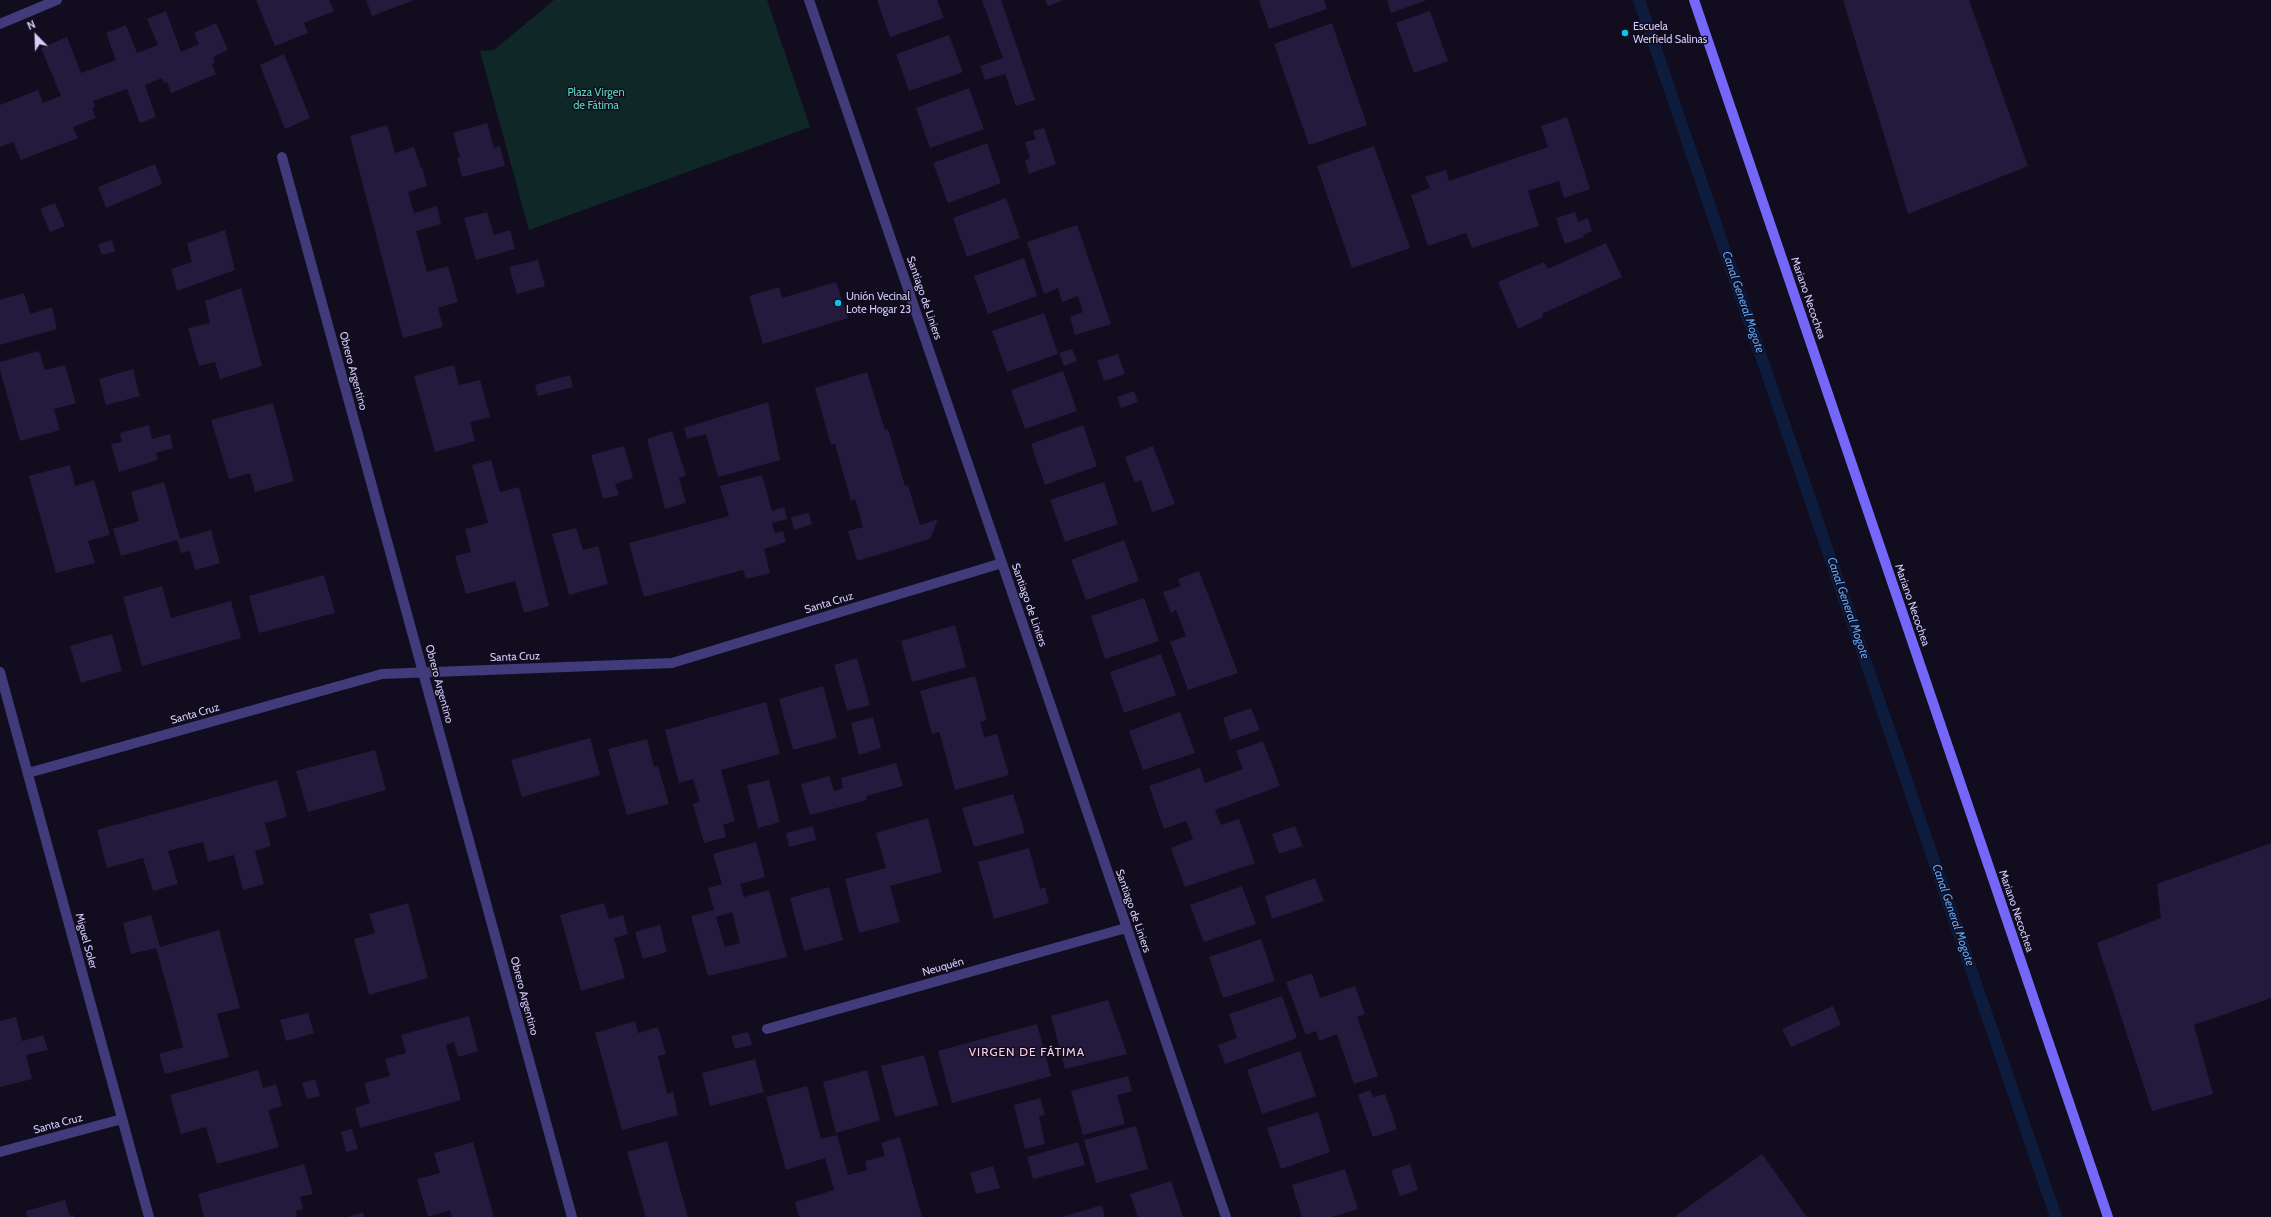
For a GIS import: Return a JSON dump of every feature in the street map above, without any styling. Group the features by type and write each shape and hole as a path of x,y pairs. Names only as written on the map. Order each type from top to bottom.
{"main road":[{"name":"Mariano Necochea","path":"1694,0 2108,1217"}],"street":[{"path":"0,24 57,0"},
{"name":"Santiago de Liniers","path":"809,0 1226,1217"},
{"name":"Obrero Argentino","path":"282,156 572,1217"},
{"name":"Santa Cruz","path":"28,773 382,674 672,663 1002,563"},
{"name":"Miguel Soler","path":"0,672 149,1217"},
{"name":"Neuquén","path":"767,1030 1126,928"},
{"name":"Santa Cruz","path":"0,1152 122,1119"}],"green space":[{"name":"Plaza Virgen de Fátima","path":"554,0 767,0 810,127 529,230 480,51 494,50"}],"building":[{"path":"256,0 329,0 334,11 304,23 308,33 275,46"},
{"path":"366,0 414,0 372,16"},
{"path":"877,0 937,0 944,18 890,37"},
{"path":"982,0 1001,0 1035,100 1016,106 1005,74 985,80 980,66 1003,58"},
{"path":"1045,0 1064,0 1048,6"},
{"path":"1259,0 1324,0 1327,9 1269,29"},
{"path":"1387,0 1427,0 1391,13"},
{"path":"1843,0 1969,0 2028,166 1908,214"},
{"path":"166,11 181,52 199,44 194,33 216,23 228,50 213,57 215,63 212,64 216,74 171,93 167,82 164,83 162,78 145,85 156,117 140,123 127,89 93,101 95,107 92,108 96,118 73,127 78,138 21,160 13,142 0,147 0,105 38,90 43,103 61,96 41,48 67,37 81,73 116,60 106,33 126,25 137,53 158,45 147,19"},
{"path":"1430,11 1448,61 1414,73 1396,23"},
{"path":"1332,23 1367,125 1309,145 1274,44"},
{"path":"949,35 963,72 909,91 896,54"},
{"path":"284,54 310,118 285,129 260,65"},
{"path":"969,88 984,129 930,148 916,108"},
{"path":"1567,117 1590,189 1564,198 1559,181 1528,191 1539,226 1472,248 1466,233 1428,246 1411,195 1430,188 1425,177 1446,170 1449,181 1548,147 1541,126"},
{"path":"487,123 494,148 500,146 505,166 462,177 457,158 460,157 453,133"},
{"path":"387,125 395,153 414,147 421,168 422,167 427,186 408,192 414,213 437,206 441,224 416,231 427,272 448,266 458,302 438,308 443,327 403,338 350,136"},
{"path":"1044,128 1056,164 1029,174 1025,161 1030,158 1025,142 1036,139 1033,131"},
{"path":"987,143 1001,183 948,203 933,163"},
{"path":"1374,146 1410,248 1352,268 1317,166"},
{"path":"155,164 162,184 106,208 98,187"},
{"path":"1006,198 1020,238 967,257 953,218"},
{"path":"55,203 65,226 50,232 40,209"},
{"path":"487,212 494,235 510,230 515,249 476,260 464,218"},
{"path":"1575,212 1578,222 1588,218 1592,231 1583,235 1584,237 1565,244 1556,218"},
{"path":"1077,225 1111,324 1075,335 1070,317 1083,312 1078,296 1062,302 1058,288 1044,294 1027,242"},
{"path":"225,230 235,270 177,291 171,269 192,262 187,243"},
{"path":"112,240 115,251 102,255 98,244"},
{"path":"1606,243 1622,277 1542,314 1543,317 1518,329 1498,282 1544,262 1548,269"},
{"path":"1024,258 1037,296 988,314 974,276"},
{"path":"538,260 545,286 517,294 509,267"},
{"path":"836,282 848,318 763,344 749,296 779,287 782,298"},
{"path":"241,288 262,366 220,379 215,362 199,366 188,328 210,323 205,301"},
{"path":"24,293 30,314 52,307 57,329 0,345 0,300"},
{"path":"1044,313 1058,354 1007,372 992,331"},
{"path":"1072,349 1077,361 1064,366 1059,353"},
{"path":"39,351 45,370 65,365 76,403 54,409 60,430 20,441 0,370 0,362"},
{"path":"1118,354 1125,374 1104,381 1097,361"},
{"path":"454,365 459,385 480,380 490,417 470,422 475,441 435,452 414,376"},
{"path":"133,369 140,396 106,405 99,379"},
{"path":"1063,371 1077,411 1025,429 1011,390"},
{"path":"867,372 885,430 888,429 905,486 908,485 920,525 938,519 930,539 857,561 848,531 863,527 855,499 851,501 835,444 831,445 815,388"},
{"path":"570,375 573,387 538,396 535,385"},
{"path":"1134,391 1138,402 1121,408 1117,397"},
{"path":"768,402 780,460 718,477 706,434 687,439 684,428"},
{"path":"273,403 294,481 255,492 250,473 229,479 211,420"},
{"path":"149,425 152,439 170,434 173,448 156,453 158,460 119,472 111,444 122,442 120,433"},
{"path":"1083,425 1097,466 1045,485 1031,444"},
{"path":"672,431 686,476 679,478 686,503 665,509 647,439"},
{"path":"624,446 633,478 615,484 619,495 603,499 591,455"},
{"path":"1153,446 1175,504 1152,512 1141,480 1135,483 1125,457"},
{"path":"491,460 500,492 519,487 549,606 524,613 515,581 466,594 455,556 471,552 465,529 488,523 472,465"},
{"path":"70,465 75,486 94,480 110,535 88,541 95,563 56,573 29,476"},
{"path":"762,475 772,511 784,507 787,519 772,523 775,533 783,531 786,542 764,549 770,573 746,579 743,570 644,597 629,543 729,516 720,486"},
{"path":"164,482 180,539 211,530 220,563 195,570 190,551 181,553 177,540 121,556 113,529 139,521 131,492"},
{"path":"1104,482 1118,524 1065,542 1050,500"},
{"path":"809,513 812,524 794,530 791,517"},
{"path":"576,528 583,550 598,546 608,584 569,595 552,534"},
{"path":"1124,540 1139,581 1086,600 1071,560"},
{"path":"1199,571 1238,673 1188,690 1170,642 1186,636 1176,610 1171,613 1163,592 1181,586 1178,579"},
{"path":"324,575 335,613 259,633 249,596"},
{"path":"162,586 171,618 231,601 241,638 142,666 123,597"},
{"path":"1144,598 1159,641 1105,659 1091,616"},
{"path":"955,625 966,667 912,682 901,641"},
{"path":"112,634 122,671 81,683 70,646"},
{"path":"1161,654 1176,695 1124,713 1110,672"},
{"path":"857,658 870,705 847,711 834,665"},
{"path":"975,676 987,720 980,722 984,737 997,734 1009,775 955,790 940,734 939,732 932,734 920,691"},
{"path":"823,686 837,738 793,750 779,699"},
{"path":"766,702 780,754 721,770 735,821 723,825 726,837 704,843 693,804 700,802 693,779 679,783 665,730"},
{"path":"1251,708 1260,730 1230,740 1223,718"},
{"path":"1180,712 1195,753 1143,770 1129,731"},
{"path":"873,717 881,748 859,755 851,723"},
{"path":"590,738 600,775 522,797 511,760"},
{"path":"647,739 654,767 658,766 669,804 627,815 608,749"},
{"path":"1263,741 1280,786 1215,810 1221,825 1239,819 1255,863 1185,887 1171,848 1193,839 1186,821 1164,829 1149,786 1200,768 1205,783 1243,769 1236,751"},
{"path":"375,750 386,790 308,812 296,771"},
{"path":"896,763 903,786 866,796 867,800 810,815 801,784 829,776 834,791 843,788 841,778"},
{"path":"277,780 287,817 265,823 271,846 255,851 264,884 243,890 234,855 208,862 203,842 168,851 178,884 153,891 143,858 107,868 97,830"},
{"path":"769,780 780,822 758,828 747,785"},
{"path":"1013,794 1025,833 974,847 962,808"},
{"path":"928,818 942,872 890,886 900,922 859,933 845,879 886,868 876,833"},
{"path":"813,826 816,840 789,847 786,833"},
{"path":"1295,826 1303,846 1279,854 1272,834"},
{"path":"756,842 765,877 740,884 744,897 769,890 787,957 708,976 691,916 714,910 708,888 722,884 713,854","holes":["732,912 740,943 725,947 716,917"]},
{"path":"2271,843 2271,998 2194,1025 2213,1094 2152,1111 2097,943 2161,918 2157,884"},
{"path":"1029,848 1040,889 1045,887 1049,903 994,919 978,862"},
{"path":"1315,878 1324,901 1272,919 1265,896"},
{"path":"1242,886 1256,924 1204,942 1190,905"},
{"path":"829,887 843,940 804,951 790,898"},
{"path":"408,903 428,978 369,995 354,939 375,933 369,914"},
{"path":"604,903 609,919 623,915 628,934 614,938 625,978 581,991 560,915"},
{"path":"151,915 160,947 219,930 240,1008 217,1014 229,1057 165,1074 159,1054 183,1047 173,1008 156,948 131,954 123,923"},
{"path":"660,925 667,952 643,959 635,932"},
{"path":"1261,939 1275,981 1223,998 1209,957"},
{"path":"1312,973 1320,998 1355,986 1365,1014 1357,1017 1378,1076 1354,1084 1337,1034 1319,1041 1316,1031 1306,1035 1286,982"},
{"path":"1282,996 1297,1038 1225,1064 1218,1045 1237,1038 1229,1014"},
{"path":"1108,1000 1127,1054 1065,1069 1051,1016"},
{"path":"1833,1006 1841,1025 1791,1047 1782,1029"},
{"path":"308,1013 314,1033 286,1041 280,1020"},
{"path":"469,1016 478,1051 458,1057 454,1042 446,1045 461,1100 360,1128 355,1108 370,1103 364,1083 390,1076 385,1059 406,1053 401,1035"},
{"path":"16,1017 22,1041 43,1035 48,1050 26,1055 32,1079 0,1087 0,1021"},
{"path":"635,1021 638,1033 658,1027 666,1054 658,1056 667,1094 673,1092 678,1115 622,1130 595,1033"},
{"path":"1037,1024 1051,1076 952,1103 938,1051"},
{"path":"748,1032 752,1045 735,1049 731,1036"},
{"path":"1300,1051 1316,1096 1262,1114 1247,1070"},
{"path":"924,1055 938,1105 895,1117 881,1066"},
{"path":"755,1059 764,1092 710,1106 702,1073"},
{"path":"258,1070 263,1088 276,1084 282,1106 268,1110 279,1147 217,1164 206,1127 181,1134 170,1095"},
{"path":"867,1070 880,1120 836,1133 823,1082"},
{"path":"1128,1076 1132,1091 1117,1095 1125,1124 1083,1135 1071,1091"},
{"path":"315,1079 320,1096 307,1099 302,1083"},
{"path":"807,1086 821,1139 837,1135 848,1175 867,1170 865,1161 885,1156 881,1143 900,1137 922,1217 799,1217 795,1202 834,1190 825,1158 786,1170 766,1097"},
{"path":"1370,1090 1373,1097 1385,1094 1397,1129 1373,1137 1358,1095"},
{"path":"1040,1098 1045,1115 1039,1116 1045,1144 1025,1149 1014,1105"},
{"path":"1318,1112 1330,1152 1281,1169 1267,1128"},
{"path":"1136,1126 1148,1169 1096,1183 1084,1140"},
{"path":"352,1129 358,1149 346,1152 341,1132"},
{"path":"667,1141 688,1217 646,1217 627,1152"},
{"path":"473,1142 494,1217 452,1217 450,1210 428,1217 417,1179 440,1173 434,1153"},
{"path":"1078,1142 1085,1165 1033,1179 1027,1157"},
{"path":"1762,1154 1807,1217 1674,1217"},
{"path":"304,1164 313,1194 300,1197 303,1209 296,1211 297,1217 204,1217 198,1194"},
{"path":"1410,1164 1418,1190 1400,1196 1391,1170"},
{"path":"993,1166 1000,1188 976,1194 970,1173"},
{"path":"1345,1169 1358,1209 1332,1217 1302,1217 1292,1185"},
{"path":"1171,1181 1183,1217 1138,1217 1130,1194"},
{"path":"65,1200 70,1216 74,1215 74,1217 27,1217 26,1211"},
{"path":"1102,1205 1105,1217 1062,1217"},
{"path":"363,1212 364,1217 348,1217"}],"waterway":[{"name":"Canal General Mogote","path":"1639,0 2056,1217"}],"place":[{"name":"Escuela Werfield Salinas","path":"1625,33"},
{"name":"Unión Vecinal Lote Hogar 23","path":"838,303"}],"district":[{"name":"VIRGEN DE FÁTIMA","path":"1027,1052"}]}
